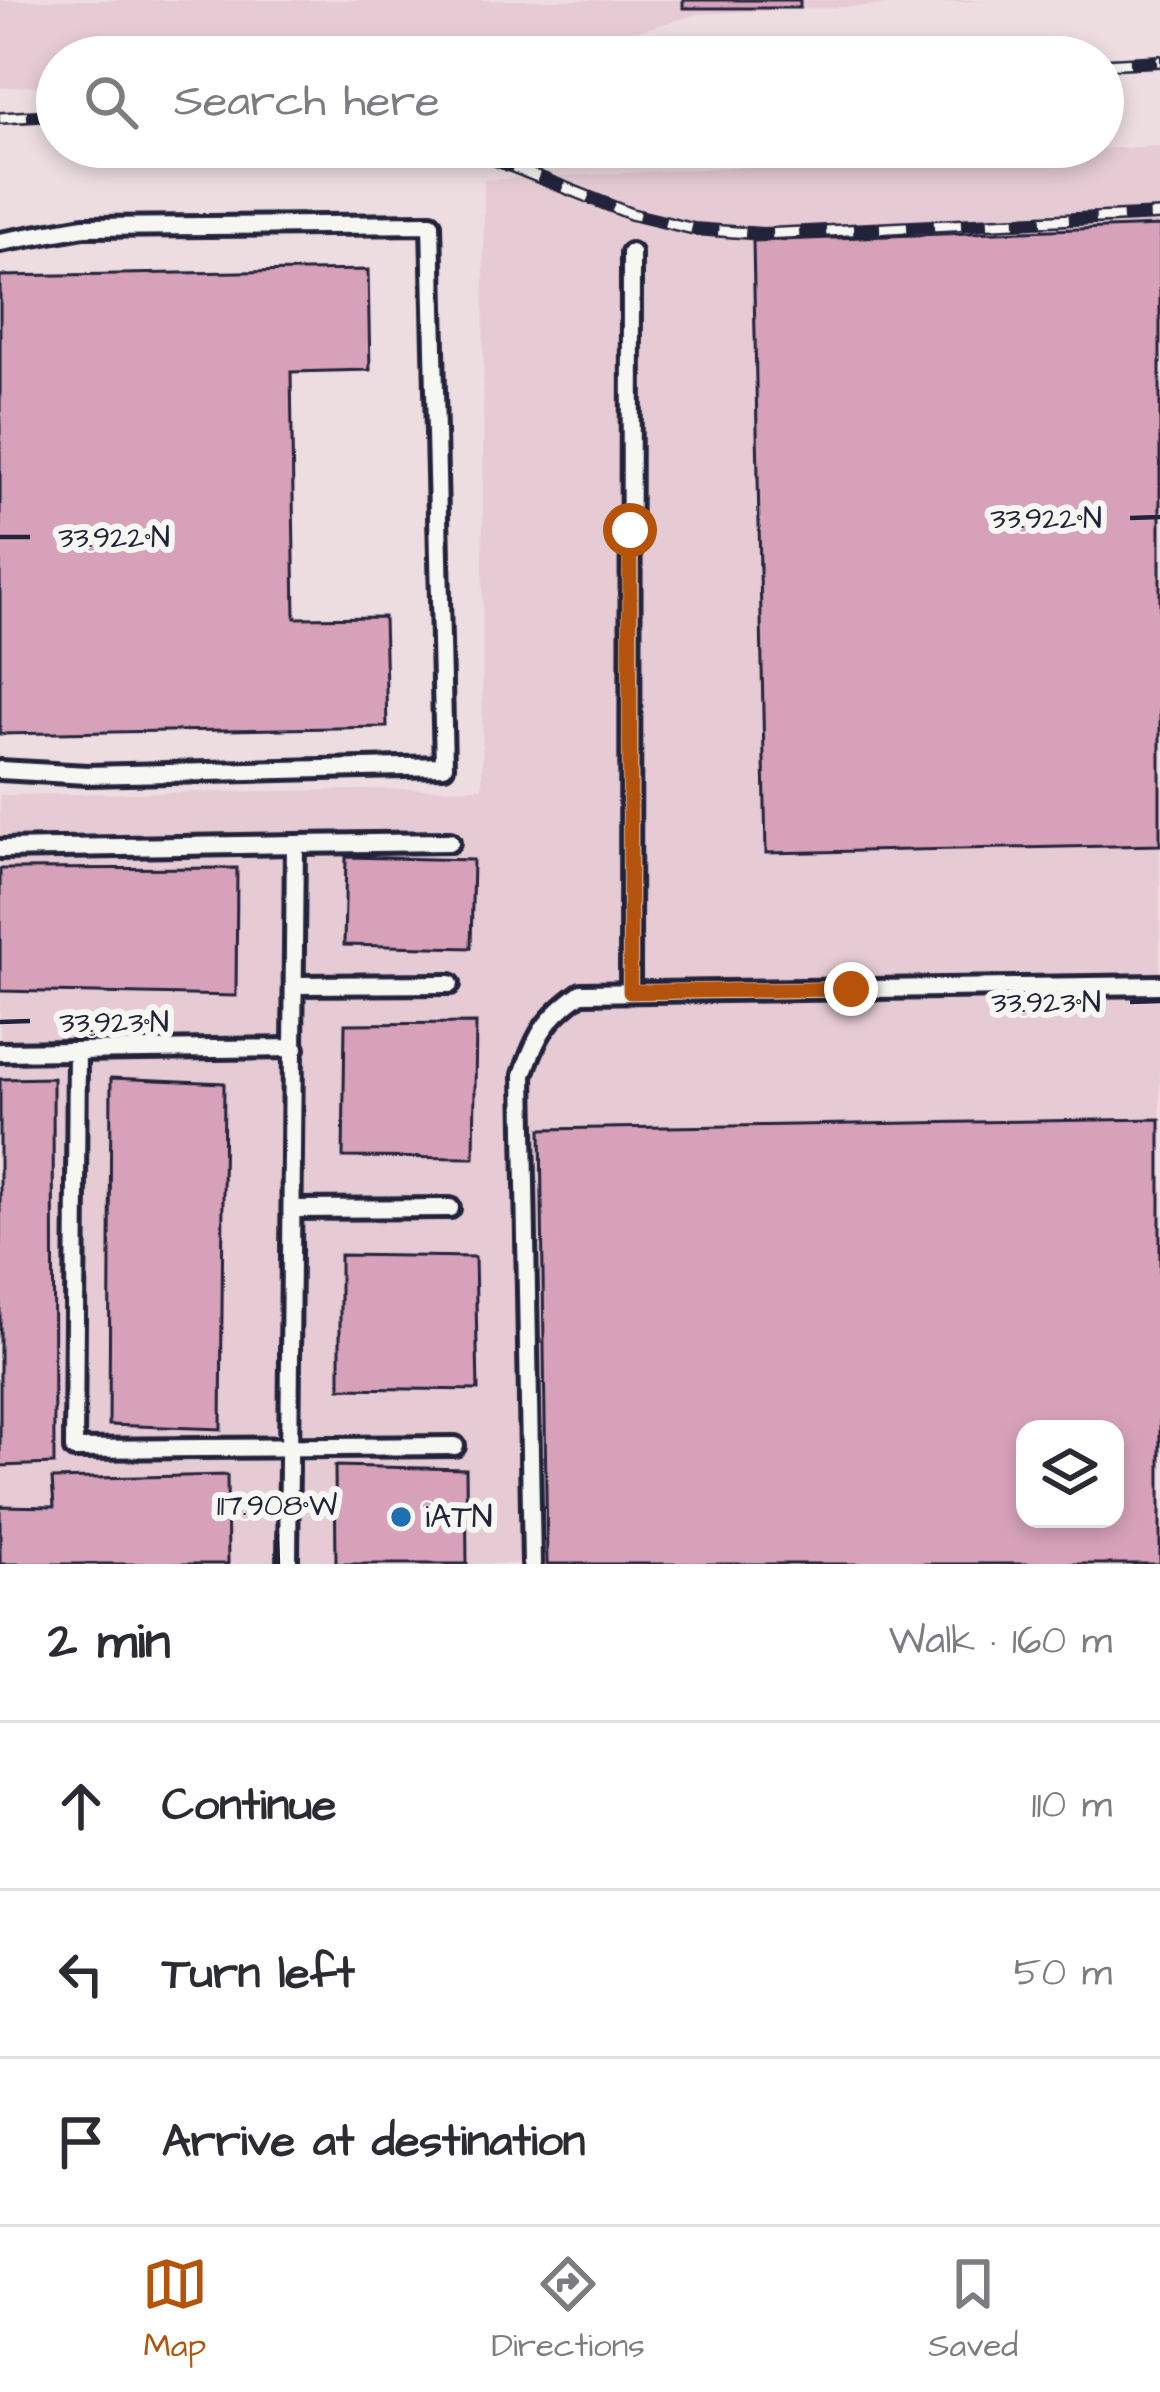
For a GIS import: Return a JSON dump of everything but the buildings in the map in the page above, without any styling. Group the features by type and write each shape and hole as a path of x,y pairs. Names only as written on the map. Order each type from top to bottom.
{"lane":[{"path":"0,242 84,226 431,224 444,766 87,775 0,770"},
{"path":"630,992 631,253"},
{"path":"0,849 450,842"},
{"path":"288,1564 295,844"},
{"path":"295,985 450,984"},
{"path":"532,1564 523,1075 537,1033 556,1011 581,993 1160,985"},
{"path":"0,1052 295,1048"},
{"path":"77,1051 74,1449 455,1446"},
{"path":"293,1209 450,1208"}],"shaded area":[{"path":"0,0 993,0 699,14 620,36 36,36 36,85 0,88"},
{"path":"1160,146 1160,1564 0,1564 0,795 482,788 484,180 723,168 1124,168 1124,148"}],"railway":[{"path":"1124,63 1160,61"},
{"path":"0,118 36,116"},
{"path":"516,168 631,214 694,229 763,234 1160,215"}],"place":[{"name":"iATN","path":"401,1517"}],"route":[{"path":"630,530 630,992 851,989"}]}
